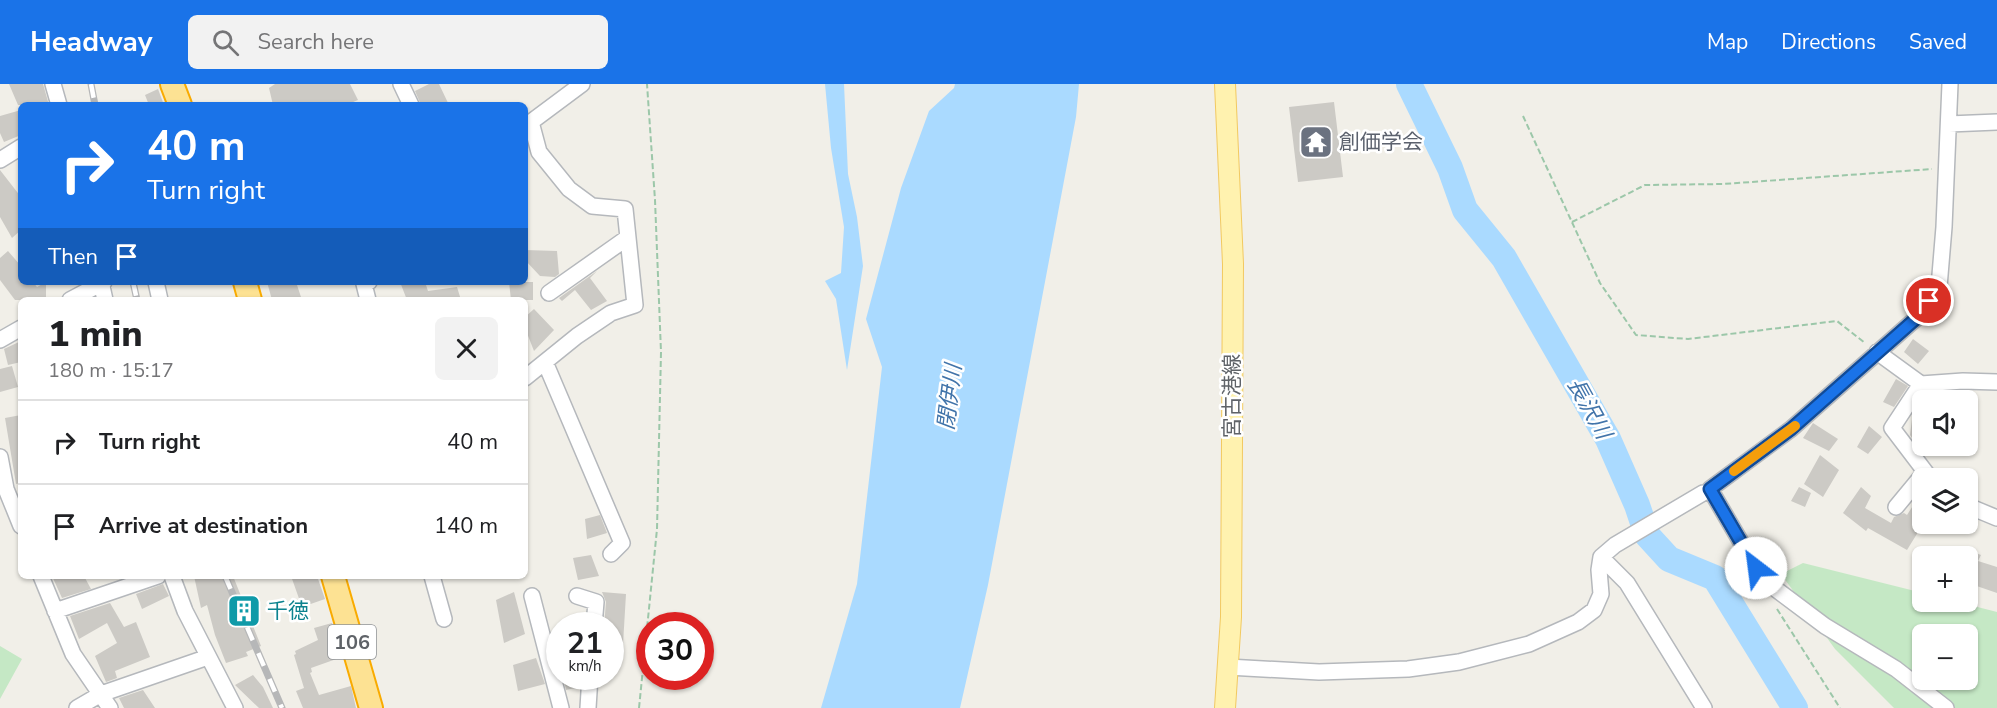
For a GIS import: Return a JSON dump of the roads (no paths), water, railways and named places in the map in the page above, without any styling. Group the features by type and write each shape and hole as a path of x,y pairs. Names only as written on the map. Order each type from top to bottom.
{"highway":[{"path":"172,84 179,102"},
{"name":"106","path":"334,579 371,708"}],"main road":[{"name":"宮古港線","path":"1225,84 1233,264 1231,617 1225,708"}],"street":[{"path":"53,84 58,102"},
{"path":"401,84 410,102"},
{"path":"528,376 577,336 611,313 635,305 625,208 592,206 569,189 539,152 528,123 582,84"},
{"path":"1946,708 1896,669 1825,626 1776,590 1756,568 1710,489 1791,429 1920,315 1939,287 1950,84"},
{"path":"1948,124 1997,122"},
{"path":"0,160 18,149"},
{"path":"549,293 627,238"},
{"path":"75,297 97,285"},
{"path":"0,340 18,330"},
{"path":"1877,352 1921,384 1963,381 1997,382"},
{"path":"545,362 622,543 611,554"},
{"path":"1921,384 1892,428 1923,468"},
{"path":"0,457 18,516"},
{"path":"1896,507 1912,491"},
{"path":"1228,667 1319,672 1408,669 1459,662 1528,644 1578,622 1594,610 1601,594 1599,570 1601,557 1615,545 1703,494"},
{"path":"1978,510 1997,518"},
{"path":"1601,557 1627,583 1704,708"},
{"path":"42,579 73,654 110,708"},
{"path":"55,611 150,579"},
{"path":"173,579 185,611 235,708"},
{"path":"433,579 444,619"},
{"path":"532,596 561,708"},
{"path":"577,596 596,602 595,612"},
{"path":"77,708 101,694 208,657"},
{"path":"588,708 589,690"}],"water":[{"path":"825,84 844,84 848,174 857,217 863,266 847,370 836,299 825,281 841,273 844,227 831,148"},
{"name":"閉伊川","path":"955,84 1079,84 1076,117 988,585 960,708 821,708 857,584 882,367 866,319 901,188 929,111 954,88"}],"waterway":[{"name":"長沢川","path":"1409,84 1450,168 1465,210 1504,258 1608,439 1637,505 1647,535 1669,559 1715,578 1795,708"}],"railway":[{"path":"91,84 94,102"},
{"path":"134,285 136,297"},
{"path":"226,579 282,708"}],"place":[{"name":"創価学会","path":"1316,142"},
{"name":"千徳","path":"244,611"}]}
